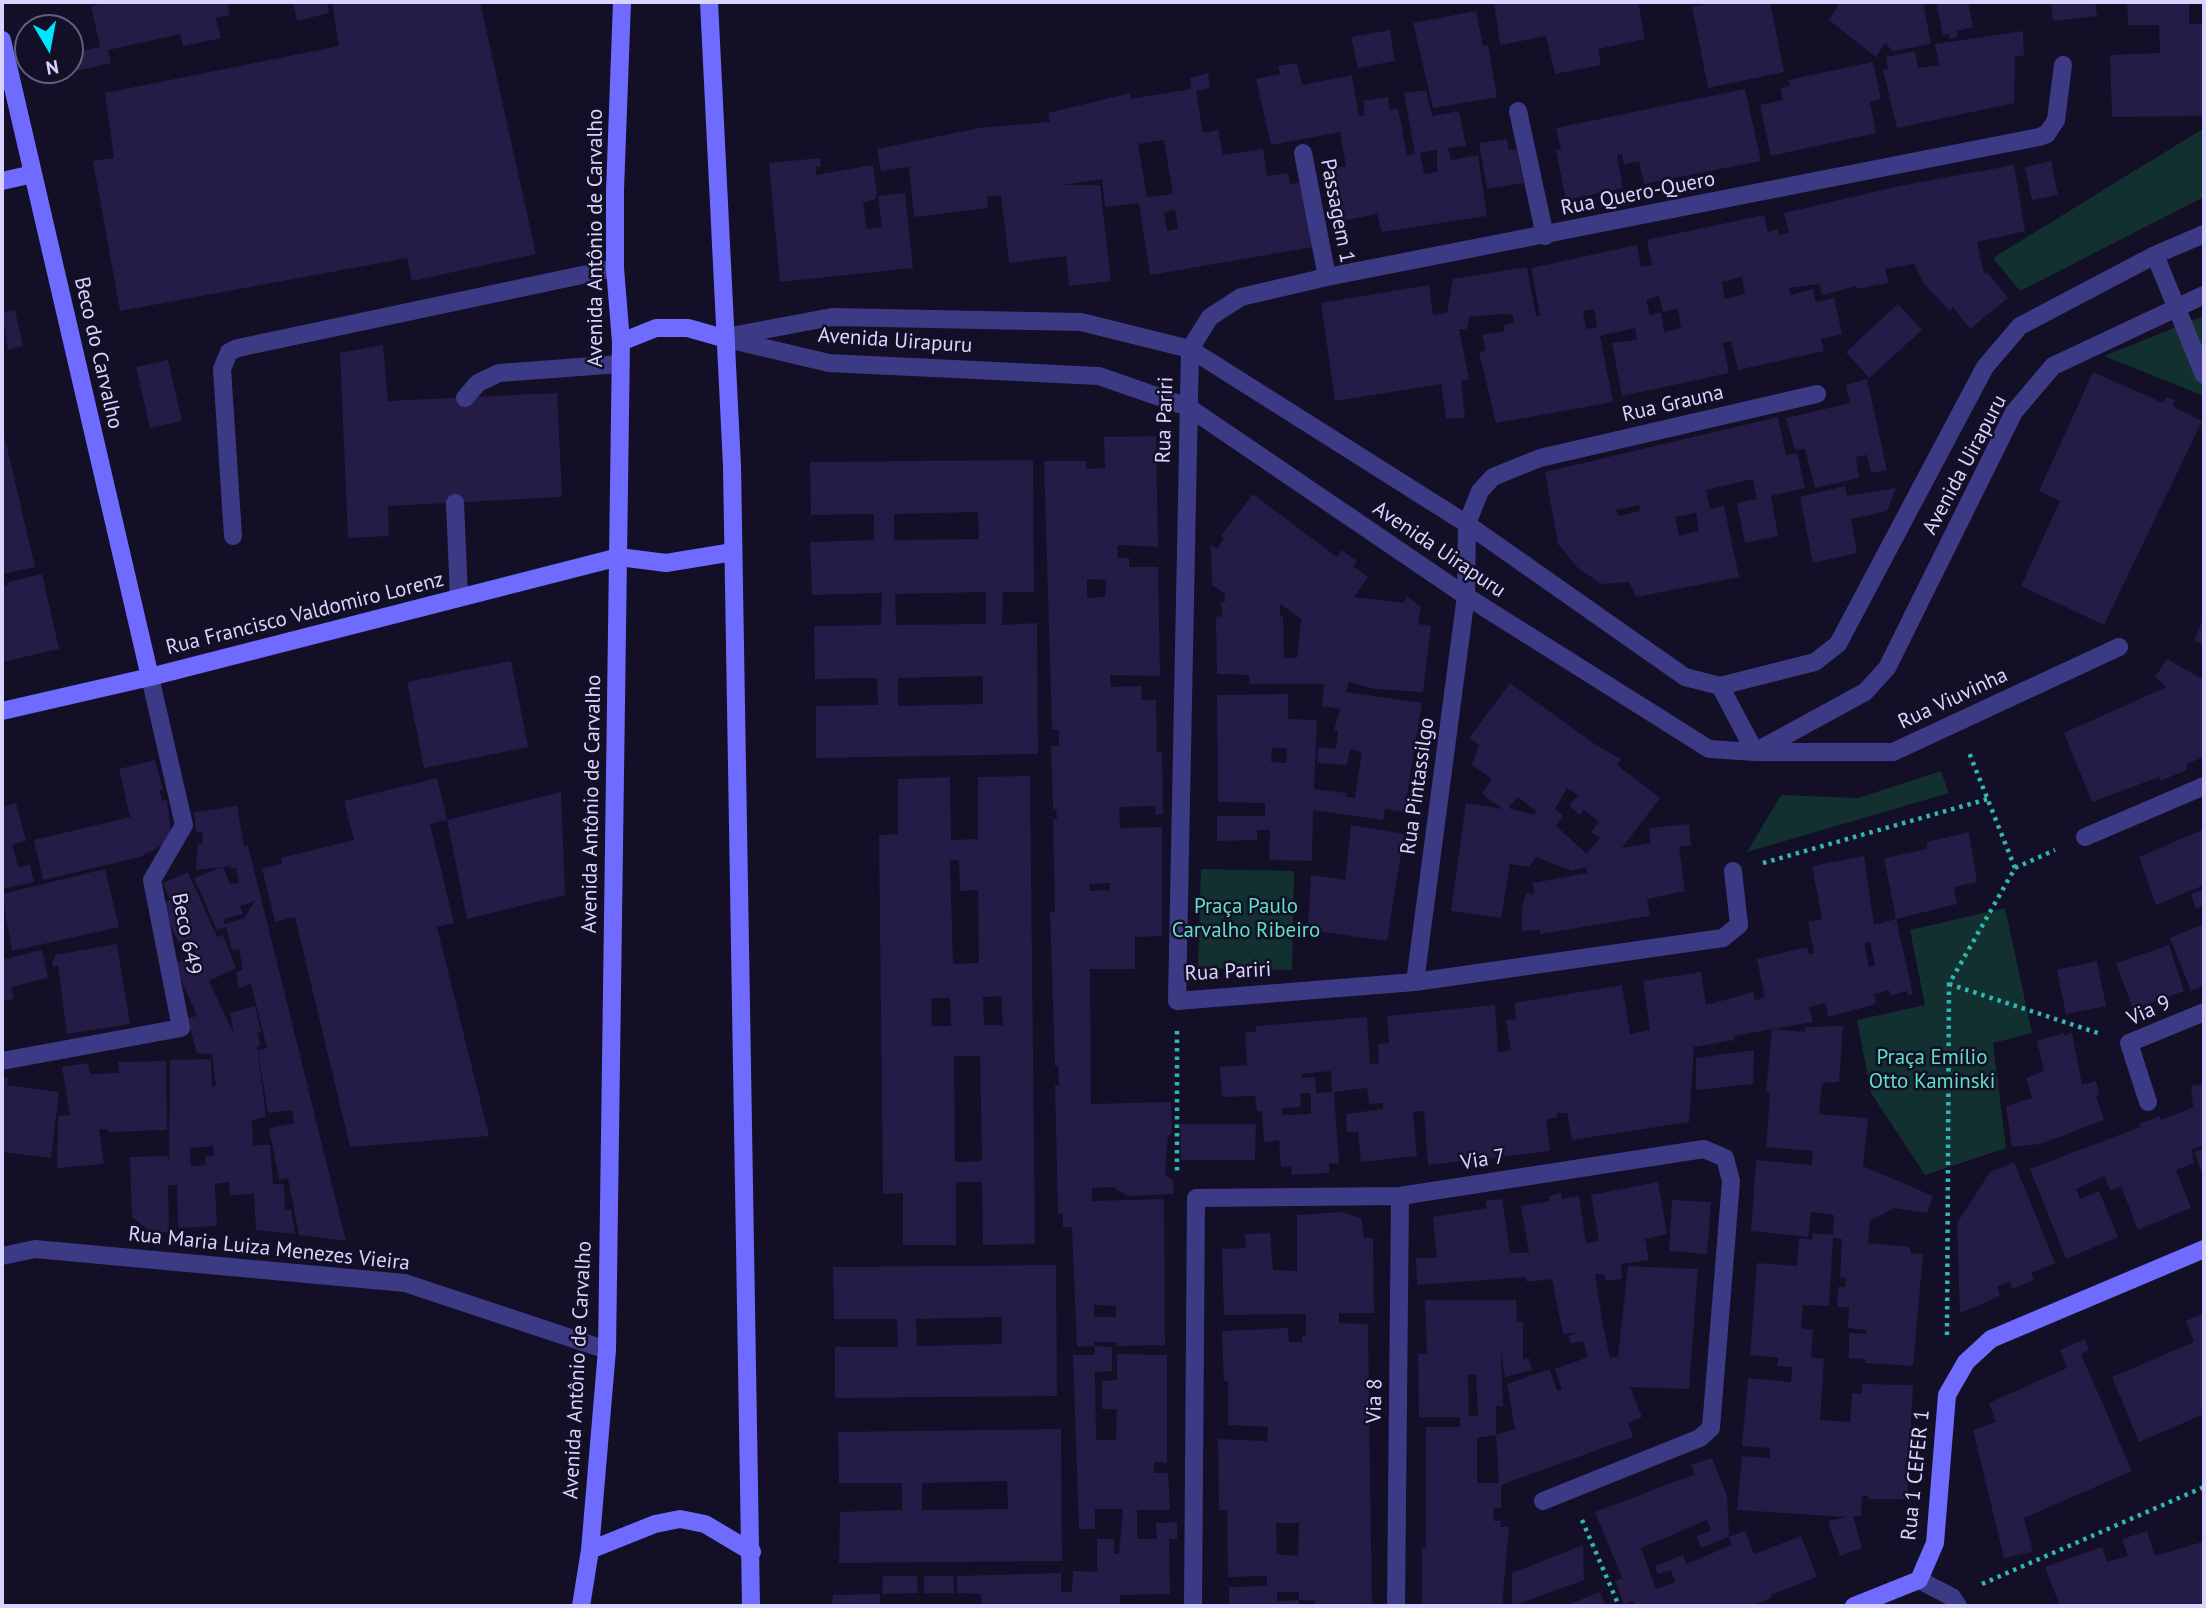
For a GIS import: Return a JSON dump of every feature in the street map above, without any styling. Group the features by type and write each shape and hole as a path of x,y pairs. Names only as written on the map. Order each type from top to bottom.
{"main road":[{"name":"Avenida Antônio de Carvalho","path":"581,1606 590,1550 607,1350 619,557 617,486 621,364 615,268 622,2"},
{"path":"709,2 723,338 732,466 751,1606"},
{"name":"Beco do Carvalho","path":"2,40 150,677"},
{"path":"2,181 33,174"},
{"path":"621,342 656,328 688,328 723,338"},
{"path":"619,557 666,563 733,552"},
{"name":"Rua Francisco Valdomiro Lorenz","path":"2,711 150,677 619,557"},
{"name":"Rua 1 CEFER 1","path":"1919,1580 1934,1543 1947,1395 1966,1362 1991,1339 2204,1249"},
{"path":"590,1550 656,1524 680,1519 705,1524 752,1552"},
{"path":"1854,1606 1919,1580"}],"street":[{"name":"Rua Quero-Quero","path":"1190,349 1210,317 1241,297 1327,277 2039,137 2047,134 2056,120 2063,65"},
{"path":"1518,111 1545,236"},
{"name":"Passagem 1","path":"1303,153 1327,277"},
{"name":"Avenida Uirapuru","path":"723,338 832,317 1081,322 1190,349 1467,524 1685,677 1720,686 1815,662 1838,644 1984,367 2020,326 2155,255 2204,234"},
{"path":"2155,255 2204,375"},
{"path":"233,536 222,369 229,352 615,268"},
{"name":"Avenida Uirapuru","path":"723,338 829,363 1099,376 1188,407 1466,596 1709,749 1755,752 1865,692 1887,667 2014,412 2053,366 2204,295"},
{"name":"Rua Pariri","path":"1190,349 1177,1001 1415,982 1723,938 1739,926 1733,871"},
{"path":"465,398 478,383 499,373 621,364"},
{"name":"Rua Grauna","path":"1467,524 1480,491 1493,477 1539,458 1817,394"},
{"path":"455,503 459,598"},
{"name":"Rua Pintassilgo","path":"1415,982 1466,596 1467,524"},
{"name":"Rua Viuvinha","path":"1755,752 1893,752 2119,648"},
{"name":"Beco 649","path":"2,1061 181,1028 152,880 184,825 150,677"},
{"path":"1720,686 1755,752"},
{"path":"2085,837 2204,786"},
{"name":"Via 9","path":"2148,1101 2129,1043 2204,1012"},
{"name":"Via 7","path":"1196,1198 1400,1196 1704,1149 1725,1158 1731,1181 1711,1428 1700,1438 1543,1501"},
{"name":"Via 8","path":"1396,1606 1400,1196"},
{"path":"1193,1606 1196,1198"},
{"name":"Rua Maria Luiza Menezes Vieira","path":"2,1256 35,1249 405,1283 607,1350"},
{"path":"1919,1580 1955,1602"}],"path":[{"path":"1957,722 2015,869"},
{"path":"1733,871 1988,799"},
{"path":"1947,1340 1949,984 2015,869 2085,837"},
{"path":"1949,984 2129,1043"},
{"path":"1177,1001 1175,1168 1196,1198"},
{"path":"1955,1602 2204,1487"},
{"path":"1569,1490 1619,1606"}],"green space":[{"path":"2204,128 2204,197 2020,291 1993,258"},
{"path":"2204,316 2204,396 2104,356"},
{"path":"1941,771 1949,793 1747,852 1781,795 1858,798"},
{"name":"Praça Paulo Carvalho Ribeiro","path":"1201,869 1294,871 1292,970 1198,968"},
{"name":"Praça Emílio Otto Kaminski","path":"2005,908 2032,1033 1993,1043 2006,1148 1925,1175 1871,1093 1857,1020 1925,1005 1910,930"}],"building":[{"path":"111,2 227,2 230,15 216,18 221,38 183,46 180,34 108,50 111,63 84,69 84,50 100,47 91,6"},
{"path":"293,2 327,2 329,13 297,21"},
{"path":"332,2 480,2 536,254 412,281 407,258 120,311 93,161 114,158 105,93 339,46"},
{"path":"1494,2 1638,2 1645,39 1598,49 1601,65 1555,74 1546,36 1500,45"},
{"path":"1717,2 1770,2 1784,72 1708,88 1692,7"},
{"path":"1840,2 1923,2 1931,44 1893,51 1885,43 1876,57 1829,20"},
{"path":"1936,2 1968,2 1973,27 1957,31 1958,37 1949,39 1949,34 1943,35"},
{"path":"2051,2 2095,2 2097,16 2053,21"},
{"path":"2127,2 2189,2 2189,24 2204,24 2204,116 2112,117 2110,55 2160,53 2159,25 2128,25"},
{"path":"1476,11 1483,46 1488,45 1497,97 1433,108 1413,23"},
{"path":"1390,30 1395,61 1358,68 1351,37"},
{"path":"2023,31 2024,55 2015,57 2014,103 1897,128 1883,70 1888,69 1886,57 1915,51 1918,68 1939,65 1935,44"},
{"path":"1873,62 1881,99 1870,102 1876,133 1771,156 1760,105 1783,100 1780,88 1790,85 1788,80"},
{"path":"1297,63 1302,85 1352,75 1359,116 1365,115 1363,101 1388,97 1390,110 1398,108 1407,155 1415,154 1404,93 1426,90 1432,116 1459,111 1466,146 1448,148 1451,160 1478,155 1487,216 1382,232 1377,214 1336,222 1326,170 1346,166 1340,132 1271,145 1256,79 1280,74 1278,66","holes":["1437,150 1437,172 1424,174 1420,153"]},
{"path":"1208,73 1210,88 1196,91 1203,133 1218,130 1223,155 1263,149 1267,176 1288,173 1290,184 1306,181 1319,246 1150,275 1139,203 1105,207 1102,179 1063,185 1100,185 1111,281 1069,286 1066,256 1009,263 1001,195 987,197 988,208 914,217 909,167 881,171 877,149 979,128 1050,122 1048,113 1130,93 1131,99 1191,89 1190,78","holes":["1164,140 1173,194 1147,197 1138,144","1175,210 1178,229 1167,231 1164,212"]},
{"path":"1745,89 1761,161 1644,184 1639,161 1624,164 1622,154 1617,155 1623,188 1566,200 1556,150 1561,149 1556,128"},
{"path":"1507,139 1509,150 1516,149 1524,183 1487,189 1479,143"},
{"path":"820,158 821,166 816,167 816,175 873,165 877,193 875,199 863,203 867,229 882,227 878,196 905,193 913,268 780,282 769,163"},
{"path":"2051,161 2058,195 2032,200 2025,167"},
{"path":"2014,165 2025,231 1977,242 1984,274 1987,272 2008,298 1970,329 1953,307 1950,311 1924,284 1914,264 1885,269 1889,283 1856,289 1856,286 1822,295 1819,284 1789,288 1791,295 1813,289 1816,302 1834,298 1842,334 1821,339 1824,351 1738,370 1731,341 1723,343 1729,373 1622,396 1612,343 1637,340 1635,328 1600,336 1613,402 1496,423 1479,352 1486,351 1482,335 1505,331 1503,325 1514,323 1513,315 1501,314 1469,317 1467,329 1459,329 1469,379 1461,381 1465,418 1446,419 1441,384 1335,401 1321,303 1429,285 1433,315 1447,313 1453,279 1527,267 1536,316 1540,315 1531,268 1637,245 1641,267 1652,265 1647,240 1764,215 1768,232 1778,229 1779,235 1789,233 1784,213 1899,186","holes":["1742,277 1745,294 1725,299 1722,282","1659,296 1663,312 1678,309 1681,328 1664,332 1661,312 1650,315 1646,300","1594,309 1597,327 1586,329 1583,311"]},
{"path":"1898,304 1922,330 1869,378 1846,352"},
{"path":"15,310 23,346 8,350 2,313"},
{"path":"383,345 388,401 557,393 562,497 388,506 389,536 348,538 340,353"},
{"path":"168,360 182,421 150,428 136,367"},
{"path":"2093,372 2163,403 2166,397 2175,400 2172,406 2202,421 2104,625 2021,586 2060,501 2039,491"},
{"path":"1867,379 1887,470 1871,473 1867,455 1856,457 1859,478 1815,488 1805,449 1795,450 1786,418 1850,403 1846,385"},
{"path":"1778,417 1786,455 1797,453 1805,488 1771,496 1778,536 1745,543 1737,503 1757,499 1753,479 1706,490 1710,509 1724,506 1739,577 1636,597 1629,582 1601,584 1578,568 1558,544 1545,472","holes":["1639,505 1640,511 1618,516 1616,510","1696,513 1699,531 1679,536 1675,517"]},
{"path":"2,426 35,567 2,574"},
{"path":"1156,436 1158,547 1117,545 1118,558 1129,558 1129,567 1158,567 1160,676 1110,675 1111,687 1142,686 1141,700 1156,700 1157,752 1162,752 1163,815 1155,814 1156,806 1119,807 1120,828 1162,827 1162,936 1135,937 1135,969 1090,969 1091,1104 1171,1102 1172,1132 1168,1137 1165,1174 1173,1180 1174,1194 1128,1196 1113,1187 1092,1188 1092,1201 1164,1199 1165,1345 1117,1346 1117,1342 1094,1342 1095,1346 1077,1347 1072,1227 1063,1227 1063,1213 1058,1214 1055,1085 1059,1085 1058,1066 1055,1066 1050,912 1055,912 1053,819 1057,819 1056,809 1053,809 1051,746 1059,746 1059,730 1052,729 1044,461 1086,461 1086,469 1105,468 1104,437","holes":["1087,579 1106,580 1105,597 1087,598","1110,883 1110,890 1090,891 1089,884","1094,1305 1116,1306 1116,1317 1094,1317"]},
{"path":"1033,460 1034,592 1003,592 1002,625 1037,623 1038,754 816,758 816,706 878,705 877,678 815,679 814,626 881,625 882,593 812,595 810,542 874,540 874,514 811,515 810,462","holes":["978,512 979,539 894,540 894,514","986,592 986,624 896,625 895,594","983,676 983,704 898,706 898,678"]},
{"path":"1845,486 1847,496 1896,488 1887,511 1851,519 1857,553 1813,563 1800,497"},
{"path":"1253,494 1337,557 1341,550 1357,561 1353,566 1368,577 1354,597 1404,603 1406,596 1421,607 1418,624 1431,626 1423,692 1375,689 1349,682 1346,692 1422,703 1404,812 1385,809 1383,820 1313,810 1312,861 1269,860 1270,830 1257,830 1257,840 1217,841 1217,816 1265,816 1265,803 1218,802 1217,695 1288,694 1288,719 1317,720 1314,789 1346,793 1346,797 1355,798 1362,752 1350,749 1347,765 1317,763 1319,747 1336,749 1338,731 1334,730 1340,709 1322,706 1324,684 1250,684 1249,675 1217,674 1216,617 1222,616 1221,602 1225,602 1225,594 1212,585 1211,545 1217,549 1224,538 1221,536","holes":["1280,604 1301,619 1297,658 1284,658 1283,616 1280,617","1272,748 1287,748 1286,763 1271,762"]},
{"path":"42,574 59,649 2,662 2,587 8,585 8,582"},
{"path":"2204,616 2204,645 2194,641"},
{"path":"2167,659 2204,680 2204,757 2186,764 2187,770 2160,781 2159,777 2092,802 2064,733 2166,687 2155,677"},
{"path":"511,661 528,747 424,768 407,682"},
{"path":"1510,683 1596,745 1621,759 1617,765 1660,798 1622,848 1651,843 1649,828 1689,824 1691,845 1679,847 1685,891 1647,899 1650,916 1540,934 1540,930 1522,931 1522,908 1526,893 1534,894 1533,883 1587,873 1586,867 1572,871 1536,857 1529,867 1510,864 1501,918 1451,911 1466,803 1503,809 1482,794 1492,779 1472,765 1479,745 1469,738","holes":["1567,788 1578,795 1569,806 1580,815 1584,810 1599,822 1591,832 1600,838 1587,854 1556,826 1563,816 1555,809","1518,797 1536,811 1534,815 1508,808"]},
{"path":"155,760 163,790 160,790 162,801 167,800 172,840 140,857 43,880 34,840 130,817 119,769"},
{"path":"1030,776 1035,1244 983,1245 982,1182 956,1182 956,1245 903,1245 903,1193 883,1194 879,835 898,834 898,779 950,777 951,840 978,839 978,777","holes":["950,860 959,860 960,891 978,890 979,963 953,964","1001,996 1003,1025 984,1025 983,997","931,998 950,998 951,1026 932,1026","954,1056 980,1056 982,1161 955,1162"]},
{"path":"437,778 447,820 430,824 454,923 437,927 489,1136 350,1147 295,917 275,922 262,868 282,864 281,858 354,840 344,801"},
{"path":"561,792 565,895 467,919 447,820"},
{"path":"16,803 26,841 12,844 18,867 30,865 34,882 2,889 2,807"},
{"path":"237,806 244,846 248,846 346,1241 299,1235 288,1178 279,1180 269,1128 294,1123 292,1110 268,1113 258,1050 267,1048 251,984 239,988 236,972 243,970 239,949 232,950 226,927 217,930 194,878 223,867 230,884 239,883 236,868 231,869 231,866 196,870 198,843 203,844 202,832 196,832 194,812","holes":["255,901 244,918 225,924 223,919 243,914 240,906"]},
{"path":"1351,825 1404,834 1387,941 1308,930 1311,875 1345,880"},
{"path":"2204,829 2204,885 2156,905 2139,857"},
{"path":"1969,832 1977,882 1954,887 1957,904 1896,919 1884,858 1927,849 1927,842"},
{"path":"1864,856 1874,925 1896,919 1913,994 1908,996 1907,991 1890,996 1889,990 1874,994 1876,1004 1828,1017 1826,1003 1809,1007 1813,1022 1734,1036 1734,1040 1694,1047 1689,1122 1572,1140 1567,1113 1557,1113 1557,1117 1546,1120 1550,1151 1428,1165 1424,1111 1413,1112 1417,1156 1361,1162 1358,1131 1347,1133 1346,1114 1383,1109 1383,1103 1369,1104 1367,1088 1334,1092 1339,1163 1329,1164 1329,1173 1292,1175 1291,1166 1281,1167 1279,1140 1264,1142 1262,1111 1257,1111 1255,1096 1222,1097 1220,1067 1247,1065 1245,1033 1256,1031 1256,1026 1367,1017 1370,1064 1379,1063 1378,1044 1389,1043 1387,1016 1495,1005 1498,1052 1511,1050 1506,1020 1516,1019 1514,1003 1622,985 1630,1034 1650,1030 1643,981 1701,972 1706,1005 1753,992 1755,1001 1765,997 1757,959 1807,947 1809,954 1814,953 1808,922 1822,919 1812,866","holes":["1870,942 1875,965 1869,967 1864,943","1331,1071 1332,1092 1316,1093 1315,1077 1302,1078 1301,1074","1300,1093 1311,1093 1311,1114 1283,1115 1282,1108 1301,1107"]},
{"path":"105,869 119,927 12,951 2,894"},
{"path":"188,872 217,937 223,935 236,968 209,981 234,1035 230,1013 255,1006 261,1032 257,1033 261,1047 257,1045 266,1117 252,1120 253,1145 270,1145 273,1184 284,1184 285,1210 291,1209 295,1234 256,1230 254,1194 230,1195 229,1182 215,1184 217,1226 178,1228 177,1185 168,1185 169,1232 152,1233 132,1217 130,1157 168,1156 169,1163 170,1060 211,1059 212,1086 216,1086 212,1054 197,1053 187,1018 197,1016 174,963 189,958 195,976 204,972 193,948 185,951 181,941 178,942 161,904 170,900 163,883","holes":["213,1146 214,1156 205,1157 206,1165 191,1166 190,1148"]},
{"path":"2204,889 2204,905 2196,909 2191,894"},
{"path":"2204,924 2204,985 2191,991 2170,938"},
{"path":"117,944 130,1024 67,1034 58,966 53,967 52,960 55,955"},
{"path":"2169,945 2184,991 2133,1009 2116,963"},
{"path":"42,950 48,978 11,987 14,999 3,1001 2,960"},
{"path":"2097,961 2106,1006 2066,1014 2057,970"},
{"path":"1843,1026 1839,1082 1822,1083 1819,1114 1868,1118 1863,1166 1933,1196 1927,1213 1894,1208 1870,1221 1868,1243 1910,1247 1910,1253 1923,1254 1913,1366 1865,1363 1865,1359 1849,1358 1849,1333 1866,1334 1866,1330 1848,1328 1849,1307 1837,1307 1838,1287 1845,1287 1846,1278 1840,1277 1842,1239 1833,1238 1829,1306 1803,1305 1801,1328 1813,1330 1811,1357 1824,1359 1820,1420 1850,1422 1852,1393 1862,1394 1862,1384 1913,1385 1907,1499 1867,1499 1869,1496 1862,1495 1861,1516 1853,1516 1862,1548 1840,1556 1828,1521 1846,1517 1737,1510 1742,1456 1770,1458 1770,1448 1742,1446 1748,1378 1791,1382 1792,1367 1777,1366 1779,1358 1750,1355 1757,1263 1797,1266 1799,1238 1812,1240 1813,1233 1833,1235 1834,1215 1811,1212 1808,1237 1751,1231 1756,1160 1812,1165 1813,1151 1766,1147 1770,1093 1766,1092 1772,1029 1805,1032 1805,1027"},
{"path":"2064,1033 2065,1036 2072,1033 2082,1085 2096,1081 2099,1095 2096,1096 2104,1120 2040,1144 2012,1147 2006,1106 2032,1098 2026,1078 2044,1071 2037,1041"},
{"path":"1754,1050 1753,1084 1696,1090 1696,1058"},
{"path":"166,1061 167,1130 108,1132 107,1129 99,1129 104,1164 57,1168 58,1116 70,1115 62,1067 88,1063 90,1074 119,1073 118,1062"},
{"path":"8,1077 7,1085 59,1092 51,1158 2,1152 2,1078"},
{"path":"2204,1084 2204,1145 2192,1149 2194,1163 2176,1170 2191,1208 2138,1230 2121,1186 2110,1191 2104,1176 2076,1189 2080,1199 2099,1191 2118,1237 2066,1259 2030,1169 2140,1127 2139,1124 2159,1116 2161,1120 2193,1107 2191,1086"},
{"path":"1180,1124 1256,1124 1255,1160 1181,1160"},
{"path":"2204,1148 2204,1178 2194,1152"},
{"path":"2014,1162 2055,1263 2031,1273 2034,1280 2012,1289 2010,1281 1997,1287 2000,1296 1960,1313 1957,1223 1990,1172"},
{"path":"1658,1182 1667,1234 1645,1239 1649,1260 1621,1264 1622,1279 1606,1281 1604,1274 1595,1274 1610,1358 1618,1357 1628,1266 1698,1269 1689,1389 1630,1387 1642,1417 1628,1423 1633,1437 1501,1485 1501,1508 1493,1508 1494,1521 1501,1521 1500,1527 1509,1527 1502,1606 1422,1606 1422,1548 1426,1548 1426,1427 1460,1427 1460,1417 1419,1417 1418,1354 1427,1354 1425,1300 1516,1300 1517,1322 1523,1322 1523,1360 1529,1358 1532,1370 1505,1377 1501,1352 1503,1406 1496,1406 1496,1435 1515,1429 1507,1384 1550,1369 1557,1391 1562,1390 1555,1369 1588,1357 1583,1341 1571,1344 1568,1336 1579,1333 1563,1334 1552,1279 1527,1282 1526,1277 1417,1285 1416,1258 1437,1258 1433,1217 1487,1208 1485,1201 1502,1199 1510,1253 1529,1252 1521,1206 1550,1201 1548,1196 1561,1193 1562,1199 1579,1196 1586,1243 1599,1241 1591,1195","holes":["1468,1375 1476,1375 1478,1416 1469,1416","1496,1435 1499,1483 1477,1483 1477,1438"]},
{"path":"1672,1200 1711,1202 1707,1254 1669,1251"},
{"path":"1342,1212 1361,1218 1364,1238 1373,1238 1374,1313 1339,1313 1339,1323 1368,1324 1369,1397 1373,1397 1374,1410 1369,1411 1372,1606 1315,1606 1315,1601 1299,1600 1299,1606 1229,1606 1229,1587 1267,1586 1267,1576 1228,1577 1227,1510 1219,1510 1218,1439 1267,1441 1268,1427 1228,1425 1228,1381 1224,1381 1222,1331 1288,1328 1289,1342 1302,1342 1302,1336 1306,1336 1306,1314 1224,1315 1222,1249 1246,1248 1245,1234 1270,1233 1273,1270 1297,1271 1297,1215","holes":["1276,1523 1299,1523 1298,1556 1277,1554","1277,1592 1299,1592 1299,1600 1277,1601"]},
{"path":"1056,1265 1057,1396 835,1398 835,1347 898,1347 897,1319 834,1319 833,1267","holes":["1002,1317 1002,1344 917,1346 916,1319"]},
{"path":"2204,1313 2204,1414 2139,1442 2112,1377 2194,1342 2186,1321"},
{"path":"2085,1339 2089,1350 2081,1354 2132,1471 2024,1518 2033,1552 2004,1558 1973,1430 1996,1422 1989,1403 2067,1368 2060,1350"},
{"path":"1095,1346 1112,1347 1112,1371 1095,1372 1096,1440 1116,1440 1117,1409 1102,1409 1102,1381 1117,1380 1117,1354 1167,1355 1167,1463 1154,1462 1154,1473 1168,1473 1170,1510 1137,1510 1137,1539 1157,1539 1156,1523 1177,1522 1177,1539 1169,1539 1170,1594 1120,1595 1120,1606 982,1606 981,1594 957,1593 957,1576 1061,1573 1061,1592 1072,1592 1073,1571 1097,1572 1097,1539 1114,1539 1114,1554 1119,1554 1123,1509 1095,1509 1095,1529 1079,1529 1073,1355 1095,1355"},
{"path":"1061,1429 1062,1561 839,1563 840,1512 902,1510 902,1483 839,1483 838,1432","holes":["1007,1481 1008,1509 922,1510 922,1483"]},
{"path":"1712,1458 1727,1496 1729,1537 1745,1531 1754,1554 1801,1536 1817,1577 1750,1606 1635,1606 1633,1601 1624,1604 1615,1581 1622,1578 1595,1512 1695,1474 1691,1465","holes":["1707,1520 1711,1530 1697,1536 1701,1548 1729,1537 1732,1545 1686,1564 1683,1555 1655,1566 1658,1574 1671,1570 1675,1582 1656,1589 1641,1548"]},
{"path":"2147,1531 2155,1556 2202,1542 2204,1606 2060,1606 2045,1567 2102,1547 2107,1562 2128,1556 2122,1539"},
{"path":"1583,1545 1584,1580 1512,1606 1512,1573"},
{"path":"883,1576 917,1576 918,1593 882,1594"},
{"path":"924,1576 953,1576 954,1593 924,1593"},
{"path":"1600,1592 1606,1606 1565,1606"},
{"path":"880,1594 880,1606 832,1606 833,1595"}]}
